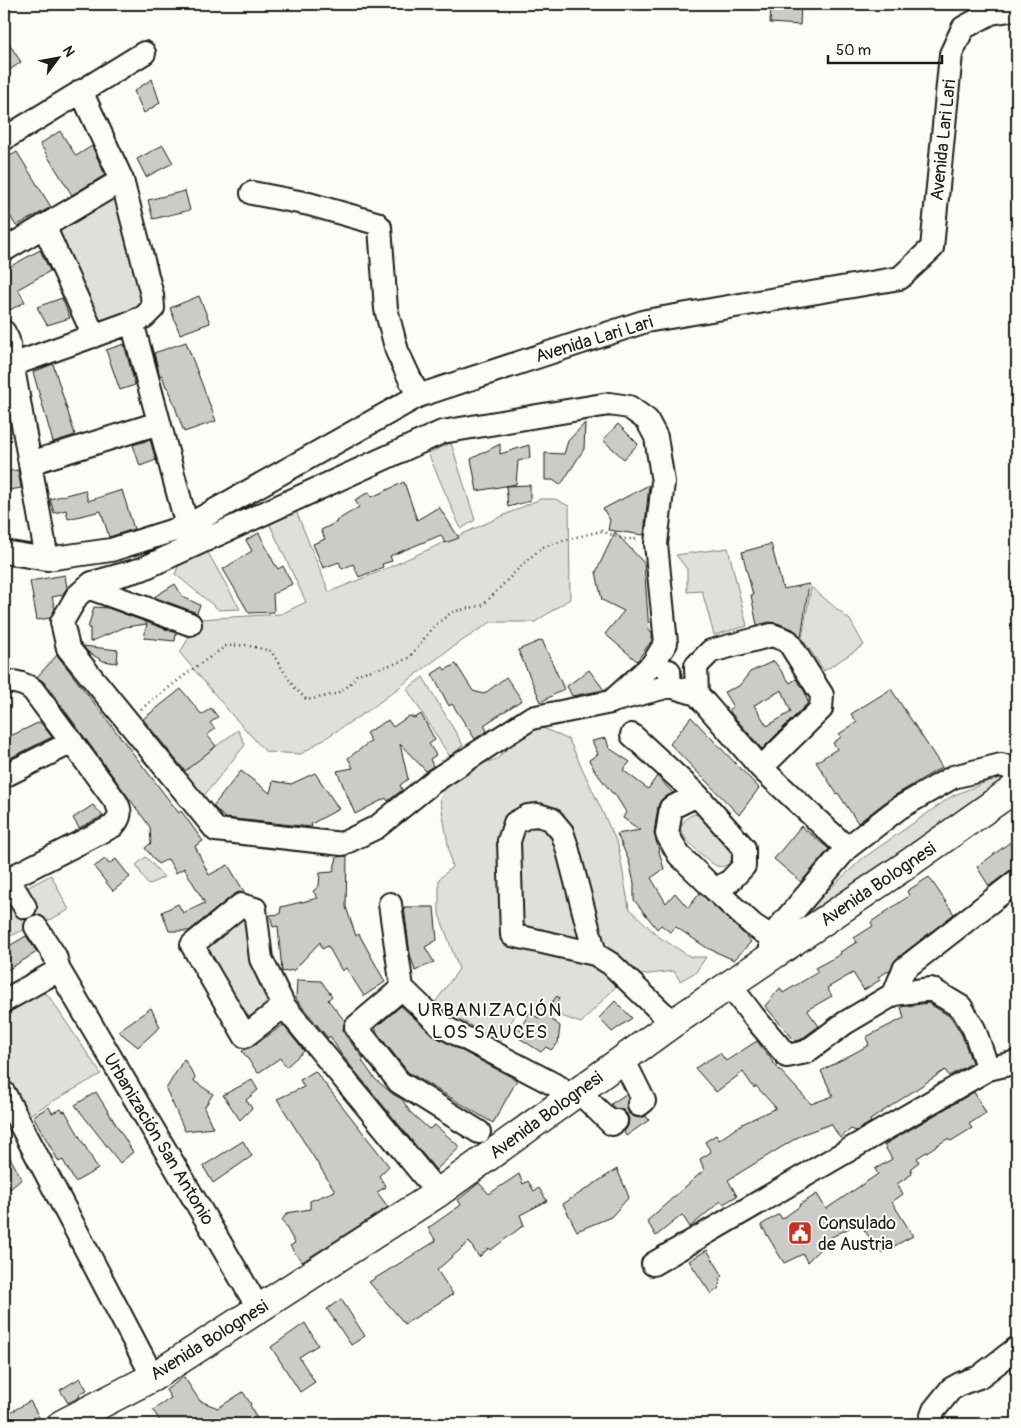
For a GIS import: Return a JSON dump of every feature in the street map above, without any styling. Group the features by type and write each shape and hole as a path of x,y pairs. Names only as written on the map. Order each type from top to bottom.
{"main road":[{"name":"Avenida Bolognesi","path":"62,1424 153,1377 438,1193 729,984 773,945 905,866 1017,787"}],"street":[{"name":"Avenida Lari Lari","path":"4,552 47,559 111,550 187,526 418,396 646,321 900,278 932,248 951,54 963,28 991,13 1017,10"},
{"path":"6,133 144,53"},
{"path":"12,365 132,322 150,313 153,308 122,180 81,91"},
{"path":"4,250 122,180"},
{"path":"252,193 309,204 376,222 380,227 386,309 397,352 418,396"},
{"path":"44,226 94,336"},
{"path":"132,322 187,526"},
{"path":"4,332 8,340 47,559"},
{"path":"670,686 657,540 663,482 656,437 647,420 629,407 609,404 442,432 142,569 92,582 77,596 62,622 68,648 216,830 342,844 378,827 434,780 531,718 611,702 670,686 697,694 761,768 847,848"},
{"path":"30,463 160,423"},
{"path":"111,550 114,575"},
{"path":"87,587 190,624"},
{"path":"697,694 696,666 711,651 772,635 788,641 822,695 821,709 761,768"},
{"path":"611,702 652,664 666,643"},
{"path":"4,682 25,684 33,690 116,802 120,814 113,826 6,880 25,907"},
{"path":"632,735 697,795 744,848 744,866 730,881 715,890"},
{"path":"4,776 72,742"},
{"path":"697,795 671,808 666,834 679,855 773,945 847,848 899,808 953,777 1000,765 1008,766 1014,771 1017,779"},
{"path":"595,954 562,832 551,819 538,815 528,816 515,824 509,841 512,935 595,954 611,964 673,1023"},
{"path":"894,994 904,969 1017,881"},
{"path":"390,904 402,988 440,1025 573,1095 612,1124 616,1121"},
{"path":"284,1006 245,1036 192,945 241,906 255,909 261,959 284,1006 438,1193"},
{"name":"Urbanización San Antonio","path":"36,927 55,956 59,970 259,1309"},
{"path":"4,1001 59,970"},
{"path":"729,984 787,1056 806,1052 845,1023 894,994 931,989 961,1007 974,1029 988,1069"},
{"path":"402,988 356,1027 399,1082 479,1132"},
{"path":"624,1059 644,1101 639,1105"},
{"path":"653,1264 988,1069 1017,1062"},
{"path":"4,1093 153,1377"},
{"path":"929,1424 934,1410 951,1388 979,1377 1017,1348"}],"path":[{"path":"126,720 226,646 245,645 271,651 293,686 307,700 332,695 350,687 357,674 409,658 434,626 452,612 483,605 526,561 543,547 601,531 624,538 657,540"}],"shaded area":[{"path":"118,194 144,305 138,311 97,325 56,233"},
{"path":"451,443 475,520 461,529 428,453"},
{"path":"540,499 555,499 569,506 570,599 535,622 491,622 451,648 372,708 301,754 266,752 180,653 199,619 281,614 306,602 269,523 296,511 329,592 383,570"},
{"path":"728,548 747,626 714,635 702,591 687,592 687,569 676,555"},
{"path":"207,551 240,609 219,610 175,574 180,563"},
{"path":"811,587 850,620 864,645 824,671 802,638"},
{"path":"423,677 463,745 450,757 407,689"},
{"path":"535,724 569,740 618,845 629,908 659,937 691,957 706,957 696,972 680,981 674,971 625,977 581,1023 522,1002 500,1043 434,1004 459,969 439,914 439,879 452,867 440,799 459,771 497,759 517,738"},
{"path":"238,730 245,745 202,798 183,771"},
{"path":"1003,775 1013,780 818,915 812,905 862,859 952,796"},
{"path":"694,814 699,815 734,845 731,861 725,866 717,866 694,848 680,829 687,818"},
{"path":"146,857 164,877 148,885 136,865"},
{"path":"51,875 69,910 39,925 21,891"},
{"path":"13,893 30,927 4,939 4,900"},
{"path":"242,918 247,919 249,960 268,1005 249,1023 204,950"},
{"path":"37,991 48,995 101,1074 27,1116 4,1071 4,1009"}],"building":[{"path":"771,4 801,4 800,25 770,23"},
{"path":"4,36 21,62 4,74"},
{"path":"152,79 160,103 144,113 134,91"},
{"path":"60,131 76,156 92,146 105,175 72,195 40,144"},
{"path":"163,145 173,163 146,177 137,159"},
{"path":"17,152 51,207 16,226 4,206 4,159"},
{"path":"185,191 190,210 153,219 148,200"},
{"path":"40,250 50,271 18,289 25,302 8,311 4,303 4,270"},
{"path":"199,296 210,323 180,334 170,308"},
{"path":"62,298 70,318 47,325 37,307"},
{"path":"186,342 216,421 184,432 168,387 166,387 162,375 160,376 154,353"},
{"path":"124,344 135,385 120,390 106,350"},
{"path":"53,364 75,435 53,442 33,372"},
{"path":"585,423 584,449 564,480 560,485 553,480 545,480 545,453 564,454 568,441"},
{"path":"618,424 638,444 624,459 603,440"},
{"path":"150,440 156,460 140,466 133,445"},
{"path":"500,444 500,454 529,445 530,458 518,461 516,484 477,491 471,459"},
{"path":"18,470 21,488 4,491 4,472"},
{"path":"404,482 417,520 439,507 459,538 445,543 441,535 390,556 392,561 382,564 383,567 359,577 353,564 342,569 339,562 323,568 313,544 325,539 321,530 359,507 355,500 369,492 372,497"},
{"path":"530,485 530,501 508,507 506,486"},
{"path":"649,485 644,535 608,530 610,520 603,509"},
{"path":"85,490 88,501 122,490 134,529 109,537 101,511 68,519 66,510 54,513 50,499"},
{"path":"615,532 644,563 649,631 652,633 652,640 637,661 605,634 624,611 602,600 596,572"},
{"path":"259,533 274,563 278,569 283,566 292,584 273,594 274,612 249,613 223,569 252,551 246,540"},
{"path":"771,544 783,589 809,584 801,637 793,629 777,623 769,622 757,625 751,595 753,595 742,552"},
{"path":"65,575 67,588 62,595 52,597 55,609 50,618 37,620 30,581"},
{"path":"175,584 183,597 200,605 197,613 154,597"},
{"path":"94,607 108,608 176,633 175,641 144,638 147,624 125,627 90,642 90,628 88,628"},
{"path":"542,640 564,689 541,702 518,650"},
{"path":"83,646 118,650 117,663 103,661 88,652"},
{"path":"57,655 179,813 181,811 203,841 195,846 209,875 228,865 245,893 239,892 233,895 189,931 169,931 162,912 178,904 183,913 205,903 184,868 176,873 168,859 158,864 145,848 151,843 150,827 44,682 37,677"},
{"path":"774,661 790,683 796,679 805,692 808,703 762,749 731,713 729,709 733,707 724,692 739,686 750,672","holes":["782,690 791,712 767,726 754,705"]},
{"path":"456,664 473,691 484,694 506,677 522,700 484,725 487,731 475,739 452,704 449,706 432,674 443,667 445,670"},
{"path":"589,670 604,690 572,696 567,686"},
{"path":"181,689 202,715 211,708 218,717 210,723 215,729 207,735 216,746 185,771 143,719"},
{"path":"891,689 942,767 892,797 858,823 816,762 837,749 833,743 841,737 839,734 857,722 851,714"},
{"path":"421,714 435,740 429,744 436,755 430,759 433,766 426,771 400,744 408,779 400,785 402,790 388,801 386,798 355,814 337,771 353,768 348,758 371,741 366,733 388,720 393,727 409,716 415,718"},
{"path":"691,717 759,788 739,815 670,744"},
{"path":"40,722 52,737 10,758 4,739"},
{"path":"606,738 609,748 630,762 623,770 648,789 657,776 673,793 661,800 658,806 654,833 664,869 651,878 666,903 675,893 688,908 700,893 745,935 751,942 734,960 707,948 676,927 670,932 661,925 657,929 634,900 634,883 629,861 617,834 640,830 623,818 626,812 589,760 598,754 592,741"},
{"path":"241,771 270,793 273,781 291,784 315,773 339,809 311,824 312,827 225,818 213,806"},
{"path":"93,805 103,816 79,828 73,818"},
{"path":"801,826 829,849 801,882 774,859"},
{"path":"1017,837 1017,868 1009,871 989,886 977,867"},
{"path":"347,856 346,907 356,936 359,934 385,982 364,996 346,968 342,971 328,946 322,949 320,942 294,970 282,972 278,926 273,927 270,915 280,914 281,907 318,898 313,891 319,886 320,873 333,872 337,857"},
{"path":"105,859 109,864 116,859 130,877 113,891 94,867"},
{"path":"929,877 954,914 896,959 890,970 878,977 880,980 864,990 853,973 827,988 832,996 807,1010 819,1026 800,1040 795,1041 765,1006 780,988 783,993 818,972 815,968 841,954 840,952 857,942 854,938 873,926 871,922 909,896 907,891"},
{"path":"404,907 434,907 437,940 425,947 434,962 415,971 410,954"},
{"path":"26,936 37,952 4,972 4,949"},
{"path":"297,980 321,981 332,996 328,1000 345,1021 343,1029 345,1035 364,1059 362,1061 375,1079 394,1095 402,1099 410,1112 429,1129 435,1125 460,1147 436,1170 341,1054 330,1036 328,1038 296,999"},
{"path":"557,996 559,998 551,1019 560,1026 558,1043 551,1050 546,1047 541,1052 519,1038 516,1031 520,1029 529,1013 539,1018"},
{"path":"615,1001 632,1018 612,1032 599,1018"},
{"path":"928,1003 951,1017 962,1035 972,1063 949,1076 945,1070 870,1120 871,1122 856,1131 851,1129 840,1138 831,1124 803,1134 728,1180 737,1196 723,1204 721,1201 690,1227 682,1215 656,1236 647,1221 704,1170 700,1159 711,1152 705,1142 716,1135 719,1140 742,1124 776,1108 756,1086 754,1088 743,1072 716,1092 695,1068 720,1053 726,1061 757,1041 776,1066 811,1104 833,1096 821,1071 869,1045 866,1037 904,1018 901,1007"},
{"path":"401,1006 434,1036 517,1080 493,1123 408,1072 378,1034 375,1028"},
{"path":"151,1008 160,1027 138,1047 118,1031"},
{"path":"283,1025 304,1051 286,1067 280,1058 258,1073 242,1051 253,1046"},
{"path":"184,1059 195,1077 194,1081 213,1094 204,1108 213,1128 185,1131 166,1089"},
{"path":"315,1071 389,1166 379,1176 386,1187 377,1192 388,1207 302,1262 290,1246 295,1243 282,1220 287,1213 310,1209 310,1201 335,1191 277,1099 304,1087 300,1080"},
{"path":"252,1080 258,1090 246,1100 252,1108 240,1120 223,1095"},
{"path":"96,1092 133,1152 120,1163 75,1105"},
{"path":"974,1092 986,1113 969,1124 972,1128 951,1141 947,1139 917,1158 919,1162 911,1168 912,1174 897,1184 903,1194 892,1202 913,1236 881,1253 859,1223 820,1243 823,1246 807,1262 803,1254 784,1263 761,1225 779,1214 782,1219 799,1205 817,1194 826,1209 878,1174 875,1169 892,1159 884,1145"},
{"path":"626,1094 628,1098 626,1107 629,1114 640,1118 646,1116 649,1120 626,1136 624,1132 628,1126 629,1119 627,1114 622,1109 614,1108 611,1104"},
{"path":"49,1107 52,1113 61,1109 63,1112 65,1111 98,1169 75,1182 63,1160 59,1162 33,1116"},
{"path":"243,1141 252,1156 213,1183 203,1166"},
{"path":"4,1147 22,1179 10,1189 4,1175"},
{"path":"617,1169 629,1197 611,1217 577,1231 563,1204"},
{"path":"519,1174 523,1184 528,1181 534,1191 539,1188 547,1201 520,1215 524,1225 491,1250 489,1248 479,1257 469,1242 437,1270 453,1294 405,1324 369,1282 436,1241 428,1228 461,1205 458,1200 479,1183 489,1194"},
{"path":"707,1250 723,1276 720,1278 719,1288 711,1294 689,1261"},
{"path":"341,1299 365,1336 351,1345 327,1309"},
{"path":"305,1323 318,1345 299,1357 315,1382 300,1392 271,1347"},
{"path":"184,1377 200,1401 218,1408 243,1392 251,1404 257,1419 249,1424 162,1424 153,1410 171,1398 166,1390"},
{"path":"80,1378 87,1390 79,1394 80,1397 68,1403 60,1390"},
{"path":"30,1401 43,1424 4,1424 4,1416"}],"place":[{"name":"Consulado de Austria","path":"800,1233"}],"district":[{"name":"URBANIZACIÓN LOS SAUCES","path":"490,1020"}]}
